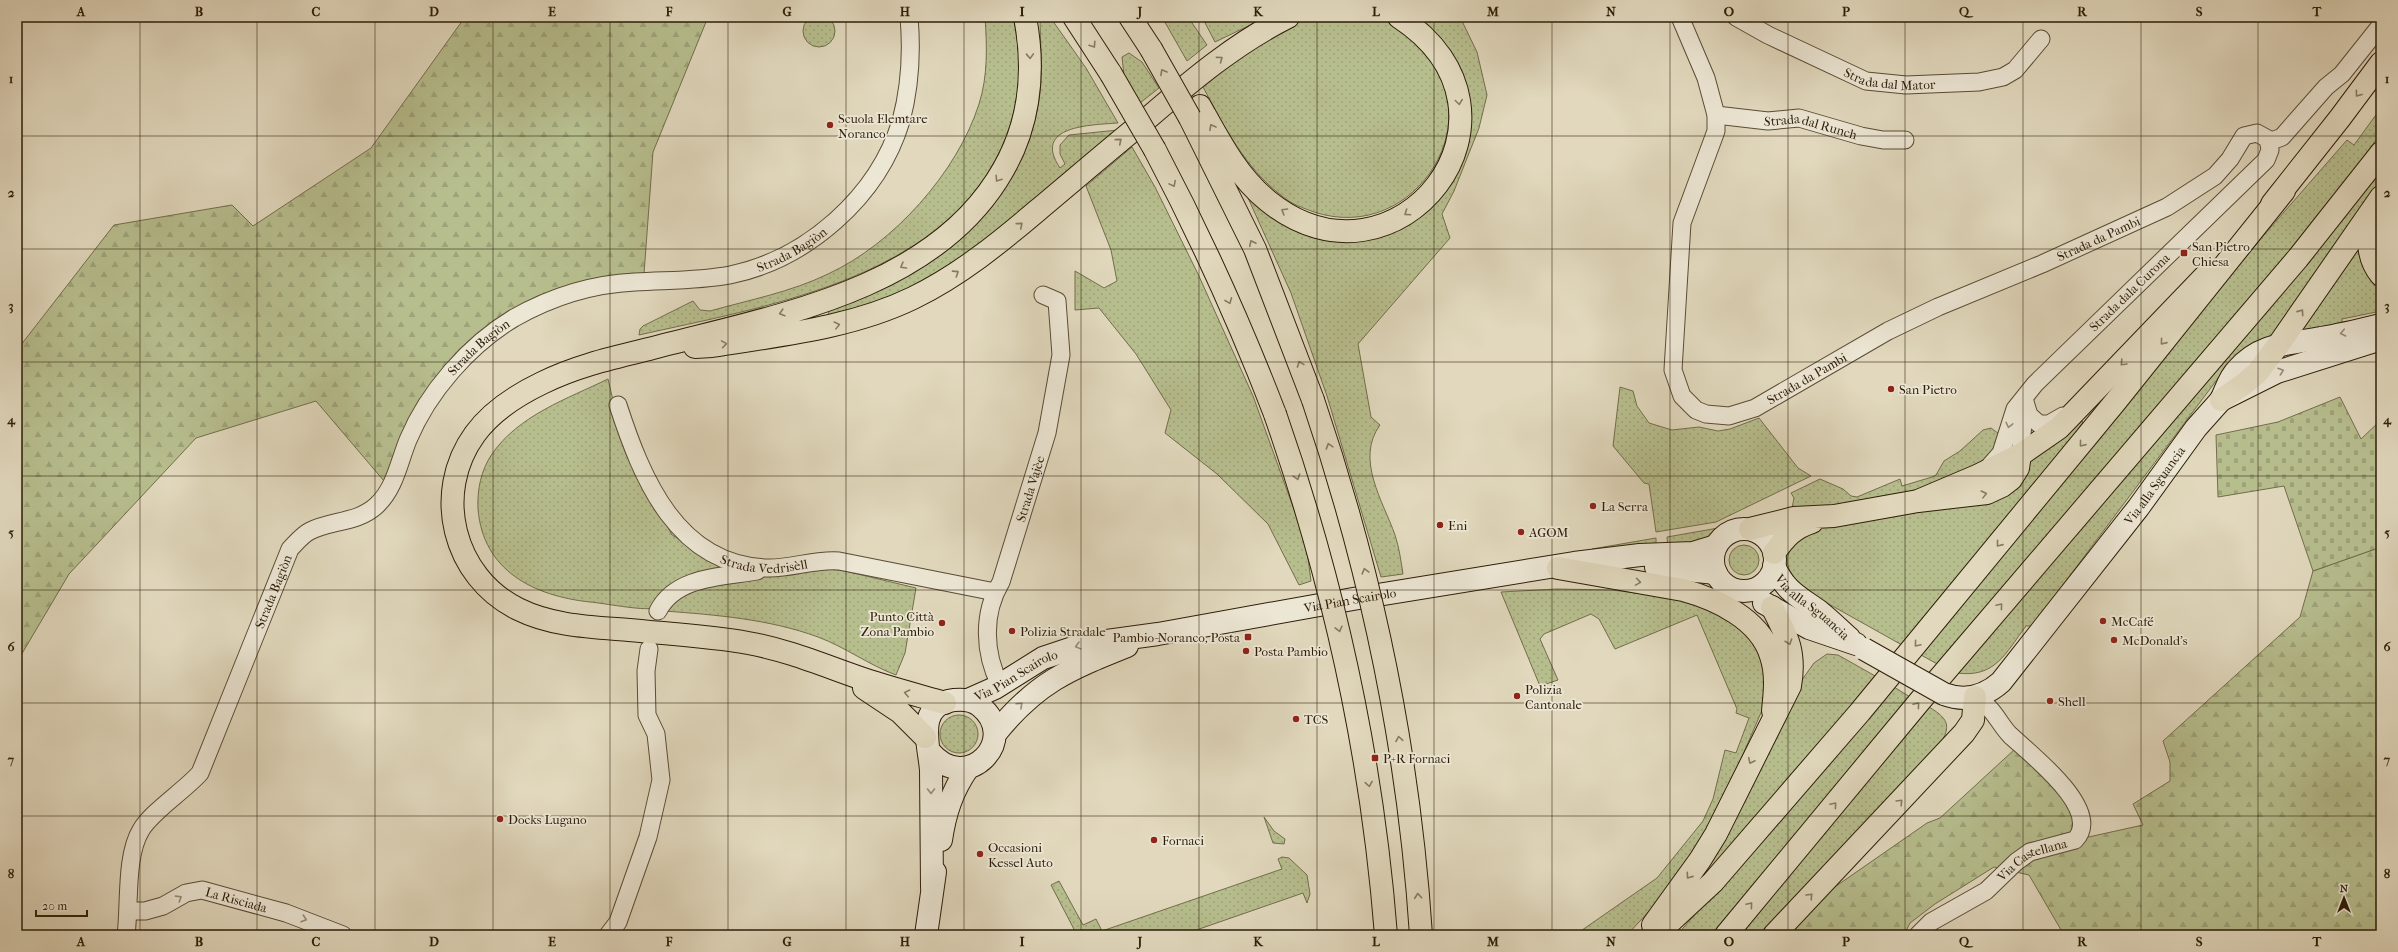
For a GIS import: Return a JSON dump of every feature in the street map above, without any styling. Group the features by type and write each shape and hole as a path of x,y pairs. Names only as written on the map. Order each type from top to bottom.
{"main road":[{"path":"945,703 895,690 819,664 752,644 688,635 577,626 536,617 499,598 471,568 461,551 454,531 452,510 453,487 457,470 475,434 506,405 542,383 600,360 771,317 847,292 890,274 929,250 947,236 964,221 993,187 1015,147 1028,104 1030,81 1029,36 1025,17"},
{"path":"1074,17 1111,74 1155,150 1188,213 1226,294 1275,414 1317,544 1351,679 1374,812 1386,935"},
{"path":"1130,17 1157,45"},
{"path":"1148,17 1157,45 1195,112 1255,249 1313,400 1355,535 1384,658 1405,780 1421,935"},
{"path":"644,350 712,346 833,326 872,314 914,297 953,275 1006,236 1198,76 1251,38 1288,17"},
{"path":"1195,112 1224,148 1244,177 1269,202 1287,214 1314,226 1344,230 1368,229 1398,219 1422,202 1442,179 1455,152 1460,123 1458,93 1447,65 1428,40 1417,29 1398,17"},
{"path":"1656,935 1713,882 1860,712 2087,437 2284,192 2381,63"},
{"path":"1726,935 1954,661 2316,235 2381,153"},
{"path":"1918,501 1978,476 2020,455 2059,428 2083,405 2284,192"},
{"path":"2376,205 2369,254 2372,262 2381,275"},
{"path":"2221,400 2257,373 2376,205"},
{"path":"2279,344 2320,338 2381,325"},
{"name":"Via alla Sguancia","path":"1743,591 1809,628 1860,646 1944,694 1958,698 1974,697 1994,688 2008,674 2138,508 2196,428 2221,400 2277,372 2381,339"},
{"path":"1834,516 1796,528 1783,539 1774,560 1772,574 1763,584 1752,590 1743,591 1727,586 1716,573 1713,555 1716,546 1730,532 1740,529 1750,529 1794,518 1834,516 1918,501 1974,496 1996,490 2015,474 2020,455"},
{"path":"1750,529 1763,535 1774,560"},
{"name":"Via Pian Scairolo","path":"968,700 1000,685 1043,658 1062,650 1085,644 1158,634 1353,599 1551,568 1616,558 1693,553 1716,546"},
{"name":"Via alla Sguancia","path":"1774,560 1779,577 1793,595 1820,612 1860,646"},
{"name":"Via Pian Scairolo","path":"1551,568 1643,566 1716,573"},
{"path":"1551,568 1683,590 1705,596 1730,609 1751,625 1771,654 1776,684 1772,718"},
{"path":"1645,935 1683,885 1712,840 1772,718 1790,686 1792,658 1788,638 1772,607"},
{"name":"Via Pian Scairolo","path":"995,734 1020,705 1059,675 1158,634"},
{"path":"819,664 889,704 928,744 937,760 946,766 957,769 968,768 977,765 987,755 994,743 995,734 993,723 988,713 979,705 968,700 952,700 936,708 930,717 928,744 932,887"},
{"path":"1774,935 1964,733 1973,720 1974,697"},
{"path":"926,935 932,887 947,809 954,790 968,768"}],"street":[{"name":"Strada Bagiòn","path":"129,911 134,846 141,829 187,788 200,773 290,549 310,531 357,518 378,504 386,495 393,481 408,440 426,406 469,352 513,319 570,293 612,284 698,279 731,275 769,263 810,241 844,213 876,172 895,136 904,107 909,78 910,48 908,17"},
{"name":"Strada da Pambi","path":"1680,17 1706,78 1716,114 1716,132 1682,223 1673,370 1678,389 1688,404 1696,410 1718,416 1741,414 1755,408 1888,331 2167,207 2215,176 2226,165 2246,135 2260,134 2269,142"},
{"name":"Strada dal Mator","path":"1736,17 1768,35 1866,81 1906,84 1979,82 2003,77 2015,70 2041,39"},
{"path":"2269,142 2282,137 2326,87 2342,74 2381,25"},
{"name":"Strada dal Runch","path":"1716,114 1768,121 1799,118 1861,136 1883,140 1905,140"},
{"name":"Strada dala Curona","path":"1978,476 1992,465 2001,453 2012,414 2027,397 2266,160 2270,150 2269,142"},
{"name":"Strada Vajèe","path":"1000,685 988,652 987,628 995,592 1001,582 1047,433 1061,355 1057,301 1043,295"},
{"path":"2027,397 2032,420 2045,425 2083,405"},
{"path":"2020,455 2027,397"},
{"name":"Strada Vedrisèll","path":"618,405 632,445 660,500 678,528 690,539 713,554 747,566 768,568 823,560 839,561 995,592"},
{"path":"658,612 666,598 673,592 688,584 768,568"},
{"path":"608,935 618,922 648,837 661,780 656,734 647,715 646,671 649,649"},
{"name":"Via Castellana","path":"1918,935 1931,922 1986,891 2016,862 2030,852 2075,840 2082,827 2080,810 2060,782 2009,734 1990,708 1974,697"},
{"name":"La Risciada","path":"129,911 145,911 163,906 186,893 202,890 286,913 343,935"},
{"path":"126,935 129,911"}],"green space":[{"path":"816,15 822,15 832,22 835,31 834,37 828,44 822,47 816,47 806,40 803,34 803,28 810,18"},
{"path":"1364,16 1373,17 1391,23 1414,42 1438,71 1448,103 1446,136 1434,166 1413,192 1385,210 1351,217 1314,212 1297,206 1286,199 1257,173 1236,146 1203,87 1242,55 1270,36 1300,21 1316,17"},
{"path":"465,17 708,17 653,152 644,274 518,308 404,429 384,481 316,401 196,438 69,574 17,662 17,350 114,225 232,205 253,226 371,148"},
{"path":"985,17 1013,17 1019,69 1016,104 1012,120 999,153 971,196 934,231 891,259 842,281 791,299 739,313 639,335 640,329 643,326 693,301 700,310 710,311 785,291 814,280 852,261 899,225 920,204 939,180 969,130 979,104 984,83 986,50"},
{"path":"1040,17 1050,17 1086,68 1118,123 1081,127 1069,130 1059,135 1053,143 1053,154 1060,168 1065,164 1060,154 1060,145 1069,135 1118,130 987,240 933,276 883,301 829,315 828,311 866,296 902,278 936,256 967,232 994,203 1015,171 1031,134 1041,84"},
{"path":"1162,17 1188,17 1207,45 1187,61"},
{"path":"1202,17 1267,17 1215,42"},
{"path":"1415,17 1460,17 1477,52 1487,95 1479,128 1454,191 1442,214 1450,238 1358,344 1371,417 1380,425 1373,438 1370,452 1371,466 1378,494 1396,540 1403,574 1381,577 1327,396 1291,293 1244,189 1330,238 1448,182 1450,54 1429,27"},
{"path":"1129,53 1142,62 1159,88 1140,103 1124,75 1122,57"},
{"path":"2381,108 2381,133 2340,191 2304,236 1939,665 1921,655 2264,235 2347,140 2354,145"},
{"path":"1132,147 1155,187 1198,274 1253,396 1306,543 1311,581 1299,585 1268,524 1217,474 1165,433 1171,410 1136,354 1099,308 1075,310 1075,271 1104,288 1117,281 1111,250 1086,186"},
{"path":"2381,167 2381,183 2342,242 2275,335 2245,348 2231,361 2032,626 2026,626 2005,654 1990,668 1981,672 1970,674 1957,673"},
{"path":"2357,250 2381,285 2381,311 2342,319 2342,324 2306,333 2301,330"},
{"path":"608,379 619,426 643,481 672,535 710,557 741,568 663,604 648,609 569,599 550,594 531,586 515,576 501,564 490,549 482,531 478,509 478,495 482,473 488,460 503,440 530,418 545,409"},
{"path":"1620,387 1633,391 1637,406 1649,423 1672,430 1699,427 1718,431 1730,429 1759,418 1798,468 1811,476 1716,522 1656,532 1649,484 1644,483 1613,446"},
{"path":"2340,397 2361,439 2381,420 2381,547 2313,571 2284,486 2218,497 2216,435 2278,422"},
{"path":"2082,421 2083,422 2056,460 1902,645 1802,589 1790,572 1787,559 1789,553 1805,530 2032,457"},
{"path":"1991,428 1999,434 1993,453 1974,469 1912,492 1791,513 1794,498 1791,493 1820,479 1843,489 1851,496 1857,497 1900,479 1902,486 1932,477 1936,475 1944,461 1960,451 1983,430"},
{"path":"1724,527 1711,538 1668,549 1667,537"},
{"path":"1656,538 1656,549 1592,551 1592,549"},
{"path":"1744,545 1750,546 1758,554 1758,566 1750,574 1744,575 1738,574 1730,566 1729,560 1730,554 1738,546"},
{"path":"2381,547 2381,876 2376,880 2381,889 2381,935 2064,935 2029,875 1994,867 1935,904 1910,923 1904,935 1787,935 1829,891 1927,823 1940,818 2015,749 2060,790 2084,838 2143,825 2133,804 2170,781 2170,762 2163,741 2300,617 2313,571"},
{"path":"809,566 845,571 916,588 905,653 896,675 828,641 781,626 704,614 665,611 681,592"},
{"path":"1557,589 1612,590 1652,595 1668,593 1732,619 1762,653 1766,701 1729,787 1702,838 1665,894 1627,935 1575,935 1657,878 1703,821 1713,799 1725,750 1736,753 1749,718 1736,713 1737,709 1697,615 1615,649 1599,619 1591,614 1544,634 1540,639 1558,680 1540,686 1501,592"},
{"path":"1827,654 1838,655 1877,677 1694,888 1799,684 1814,663"},
{"path":"1894,687 1910,697 1711,935 1677,935"},
{"path":"1929,707 1942,716 1946,725 1945,735 1937,749 1762,935 1738,935"},
{"path":"959,715 972,721 978,734 972,747 959,753 946,747 940,734 946,721"},
{"path":"1264,817 1274,831 1285,839 1284,844 1273,843"},
{"path":"1282,857 1289,858 1307,875 1310,894 1307,903 1303,893 1182,935 1077,935 1051,885 1059,881 1083,925 1096,919 1102,931 1282,869 1278,859"}],"place":[{"name":"Scuola Elemtare Noranco","path":"830,125"},
{"name":"San Pietro Chiesa","path":"2184,253"},
{"name":"San Pietro","path":"1891,389"},
{"name":"La Serra","path":"1593,506"},
{"name":"Eni","path":"1440,525"},
{"name":"AGOM","path":"1521,532"},
{"name":"McCafé","path":"2103,621"},
{"name":"Punto Città Zona Pambio","path":"942,623"},
{"name":"Polizia Stradale","path":"1012,631"},
{"name":"Pambio-Noranco, Posta","path":"1248,637"},
{"name":"McDonald's","path":"2114,640"},
{"name":"Posta Pambio","path":"1246,651"},
{"name":"Polizia Cantonale","path":"1517,696"},
{"name":"Shell","path":"2050,701"},
{"name":"TCS","path":"1296,719"},
{"name":"P+R Fornaci","path":"1375,758"},
{"name":"Docks Lugano","path":"500,819"},
{"name":"Fornaci","path":"1154,840"},
{"name":"Occasioni Kessel Auto","path":"980,854"}]}
